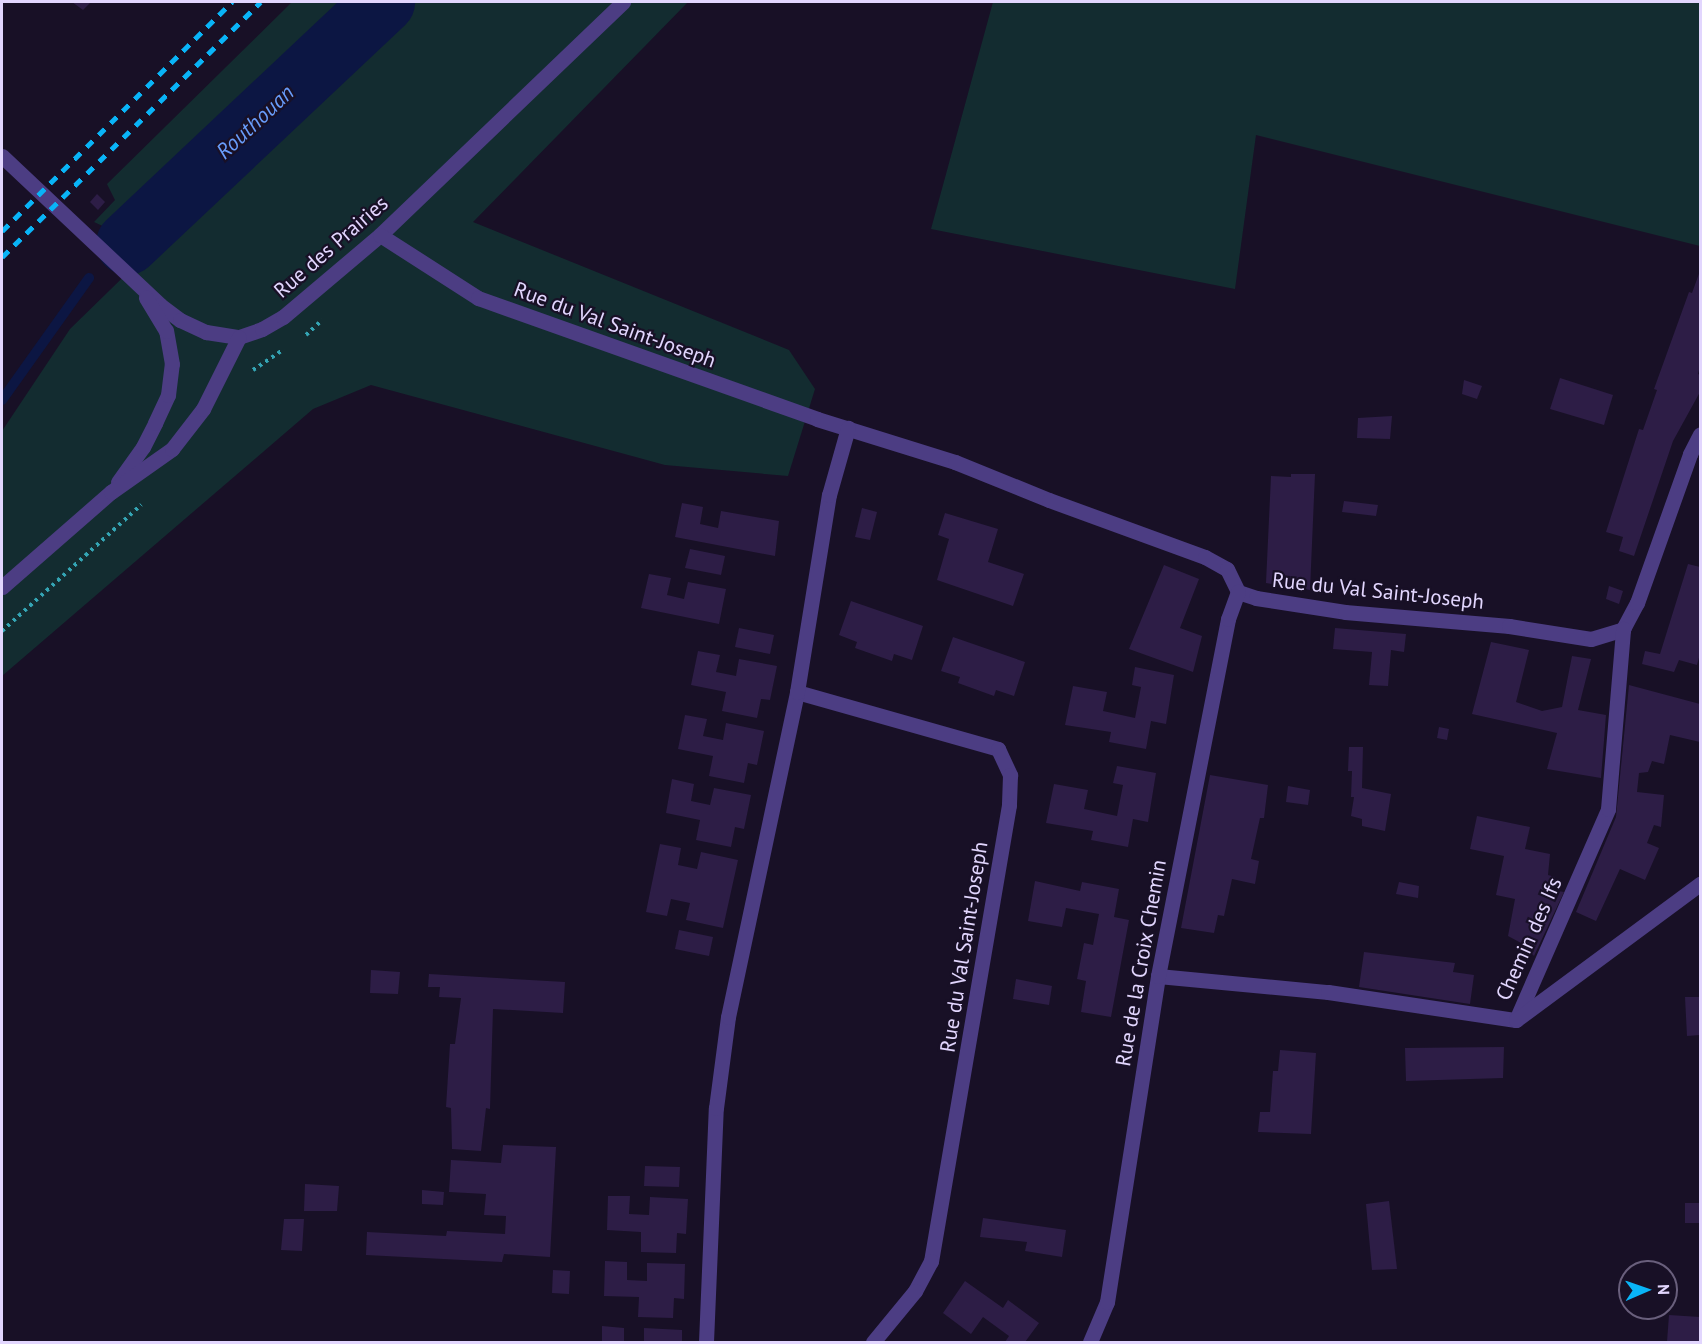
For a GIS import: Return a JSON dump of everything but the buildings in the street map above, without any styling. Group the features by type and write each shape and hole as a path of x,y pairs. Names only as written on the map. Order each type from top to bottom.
{"street":[{"name":"Rue des Prairies","path":"2,156 140,289 180,320 206,332 239,337 262,329 284,317 380,235 623,2"},
{"name":"Rue du Val Saint-Joseph","path":"380,235 478,298 816,419 955,462 1049,500 1205,557 1227,569 1238,592 1256,598 1345,612 1509,627 1591,639 1623,629"},
{"path":"111,492 143,447 168,395 172,364 166,331 140,289"},
{"path":"2,587 111,492 172,448 203,409 239,337"},
{"path":"706,1342 716,1108 728,1017 796,692 829,495 848,428"},
{"path":"1623,629 1637,603 1690,454 1701,434"},
{"name":"Rue de la Croix Chemin","path":"1090,1342 1107,1302 1158,976 1228,619 1238,592"},
{"name":"Chemin des Ifs","path":"1158,976 1328,992 1516,1020 1608,809 1623,629"},
{"name":"Rue du Val Saint-Joseph","path":"796,692 998,749 1010,775 1007,817 931,1261 915,1291 873,1342"},
{"path":"1516,1020 1701,884"}],"green space":[{"path":"292,2 688,2 473,222 789,350 815,389 788,476 665,465 371,385 313,409 2,676 2,431 70,329 152,249 94,222 115,200 107,184"},
{"path":"993,2 1700,2 1700,246 1256,135 1235,289 931,229"}],"waterway":[{"name":"Routhouan","path":"127,243 383,2"},
{"name":"Routhouan","path":"2,400 89,278"}],"railway":[{"path":"2,231 232,2"},
{"path":"2,257 261,2"}]}
